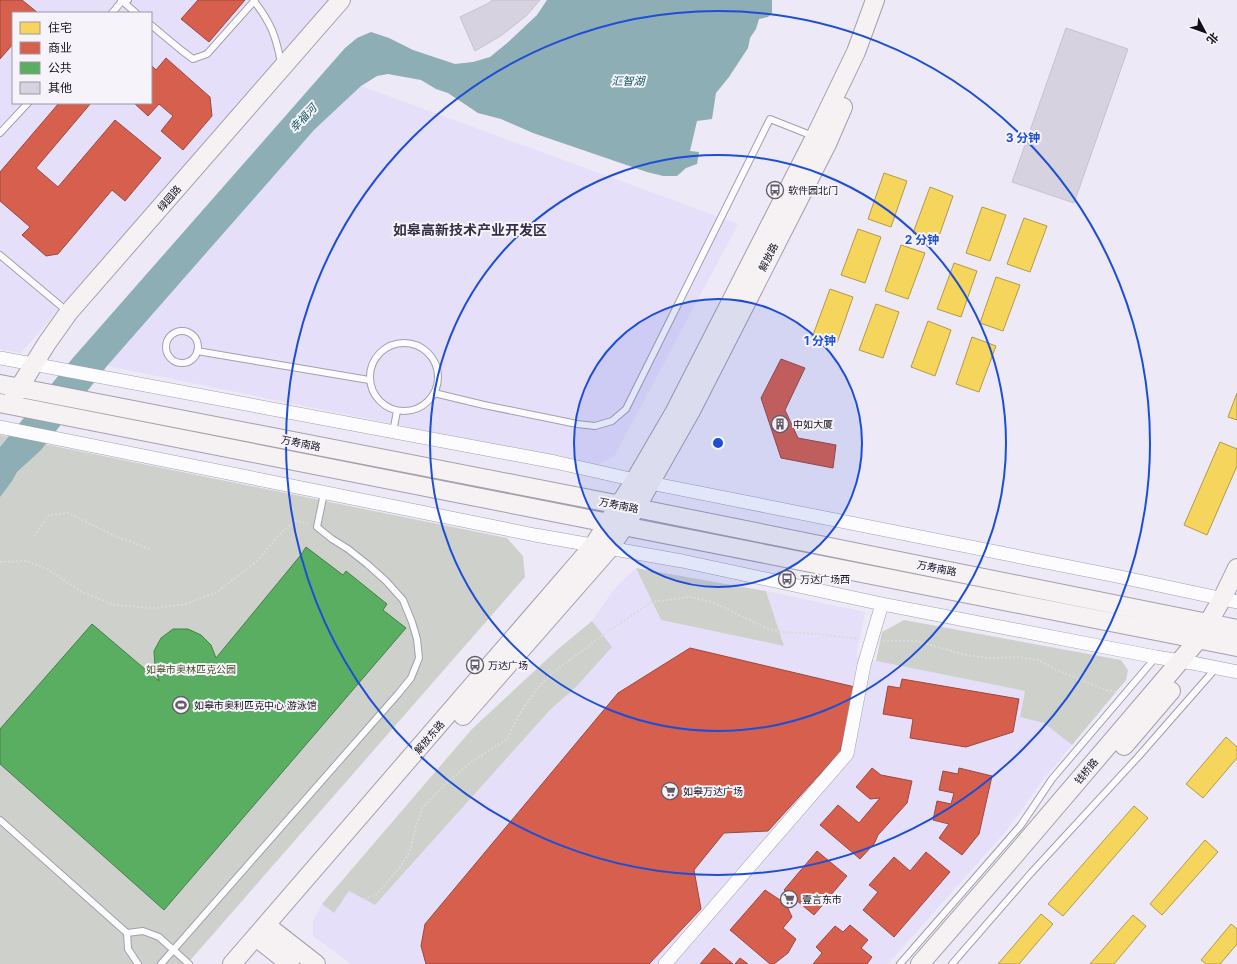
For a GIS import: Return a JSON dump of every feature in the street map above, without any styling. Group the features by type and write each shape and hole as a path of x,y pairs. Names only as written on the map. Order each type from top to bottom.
{"street":[{"name":"绿园路","path":"4,404 20,388 34,364 69,312 282,69 340,0"},
{"name":"解放路","path":"821,140 875,0"},
{"name":"解放路","path":"619,505 643,482 692,409 821,140 865,57 887,0"},
{"path":"0,358 125,380 555,462 643,482 1233,600"},
{"name":"万寿南路","path":"0,384 636,508 1223,626"},
{"name":"万寿南路","path":"4,404 1237,647"},
{"path":"0,427 882,604 1237,672"},
{"name":"解放路","path":"636,508 643,482"},
{"name":"解放东路","path":"232,964 265,934 602,547 615,525 619,505"},
{"name":"解放东路","path":"615,525 636,508"},
{"name":"钱桥路","path":"920,964 1205,641 1223,626 1233,600 1237,568"},
{"path":"666,964 847,754 864,665 882,604"},
{"name":"钱桥路","path":"935,964 1149,717 1187,662"},
{"path":"265,934 290,964"},
{"path":"265,934 316,964"},
{"name":"解放东路","path":"247,964 265,934"}],"lane":[{"path":"113,12 124,0 135,12"},
{"path":"152,26 193,59 207,54 255,0 267,17 277,42 282,69"},
{"path":"0,133 27,104"},
{"path":"434,393 577,424 595,426 612,421 626,409 770,119 821,140"},
{"path":"0,255 69,312"},
{"path":"178,331 189,332 197,340 198,351 196,356 188,362 178,362 169,356 167,352 167,342 173,333 178,331"},
{"path":"405,342 416,344 426,350 434,359 438,370 438,382 434,393 428,402 419,408 408,411 397,411 387,407 378,400 372,391 369,380 370,369 375,358 383,350 393,344 405,342"},
{"path":"198,351 369,380"},
{"path":"393,432 397,411"},
{"path":"161,964 412,678 419,658 414,628 403,600 386,581 367,564 317,527 324,493"},
{"path":"900,964 1021,825 1052,780 1156,657"},
{"path":"952,964 1031,873 1138,757 1216,668"},
{"path":"0,820 127,933 128,949 138,964"},
{"path":"127,933 143,931 159,937 189,964"}],"path":[{"path":"34,536 49,515 68,513 117,537 150,549"},
{"path":"0,562 26,561 47,569 82,592 115,605 154,608 186,604 218,592 257,561 295,521 317,527"},
{"path":"364,900 377,894 410,851 422,808 443,786 470,763 507,739 519,715 532,696 551,674 603,635 652,602 690,597 712,602 766,628 780,632 819,634 871,641 917,641 965,655 989,658 1017,657 1038,660 1057,670 1104,689 1125,694"}],"shaded area":[{"path":"0,0 329,0 21,353 0,349"},
{"path":"361,86 738,224 614,457 597,465 107,366 314,130"},
{"path":"636,568 661,620 784,646 766,591 865,612 856,657 1025,691 1020,717 1044,723 1072,745 1042,781 1007,830 888,964 351,964 313,936 313,921 322,904 334,913 349,891 375,905 550,710 576,687 611,647 592,621 614,589"}],"green space":[{"name":"如皋市奥林匹克公园","path":"0,435 507,538 523,556 525,577 187,964 0,964"},
{"path":"636,568 766,591 784,646 661,620"},
{"path":"904,620 1121,660 1128,670 1126,680 1072,745 1044,723 1020,717 1025,691 876,661 882,632"},
{"path":"592,621 612,647 576,687 550,710 375,905 349,891 334,913 322,904 472,729 557,650"}],"water":[{"name":"汇智湖","path":"547,0 772,0 772,13 768,17 759,19 756,29 750,38 748,48 729,77 716,93 712,119 697,121 690,151 699,152 697,164 686,168 677,176 663,176 647,172 533,133 501,119 478,113 448,93 436,89 421,80 388,74 377,76 361,86 314,130 107,366 41,450 17,472 0,497 0,447 72,359 345,48 357,38 371,32 389,38 413,50 455,64 473,62 490,57 506,44 537,15"}],"building: 住宅":[{"path":"884,173 907,181 891,227 868,219"},
{"path":"930,187 953,196 937,242 913,233"},
{"path":"982,207 1006,215 990,261 966,253"},
{"path":"1024,218 1047,226 1030,272 1007,264"},
{"path":"858,229 881,237 865,283 841,275"},
{"path":"901,245 925,253 908,299 885,291"},
{"path":"954,263 977,271 961,317 937,309"},
{"path":"996,277 1020,285 1003,331 980,323"},
{"path":"830,289 853,297 837,343 813,335"},
{"path":"876,304 899,312 883,358 859,350"},
{"path":"928,321 951,330 935,376 911,367"},
{"path":"972,337 996,346 979,392 956,384"},
{"path":"1237,393 1237,420 1228,417"},
{"path":"1220,442 1237,449 1237,466 1207,535 1184,525"},
{"path":"1226,737 1237,747 1237,758 1203,798 1186,784"},
{"path":"1134,806 1148,818 1063,916 1048,904"},
{"path":"1205,840 1218,852 1162,915 1150,904"},
{"path":"1041,914 1053,924 1019,964 998,964"},
{"path":"1133,915 1146,926 1114,964 1090,964"},
{"path":"1231,924 1237,929 1237,944 1220,964 1206,964 1201,960"}],"building: 商业":[{"path":"0,0 22,0 37,12 12,12 12,45 0,59"},
{"path":"198,0 245,0 209,42 181,19"},
{"path":"166,58 210,97 212,116 183,150 161,131 173,116 159,104 148,116 135,104 152,104 152,66 156,70"},
{"path":"58,104 90,104 36,168 58,187 115,120 161,158 125,201 112,190 58,254 46,256 22,235 30,227 0,201 0,172"},
{"name":"中如大厦","path":"781,359 805,368 785,410 798,438 836,445 833,468 781,458 761,398"},
{"name":"如皋万达广场","path":"690,648 855,687 840,752 768,831 724,833 694,870 701,909 649,964 426,964 421,946 425,924 618,693"},
{"path":"902,679 1019,699 1013,732 966,747 910,738 913,719 883,714 888,686 900,688"},
{"path":"872,768 881,775 912,781 907,803 878,835 874,844 860,859 820,825 838,805 859,823 880,798 870,799 856,787"},
{"path":"959,768 992,776 979,834 962,855 939,838 949,824 933,820 937,801 951,804 954,793 939,790 943,771 958,774"},
{"path":"817,851 847,876 814,915 784,890"},
{"path":"926,852 950,872 894,937 863,910 878,892 869,885 894,857 910,871"},
{"path":"765,890 786,904 792,917 783,928 796,939 788,953 774,964 770,964 730,930"},
{"path":"850,925 868,940 861,948 872,957 867,964 813,964 822,953 816,947 835,926 843,932"},
{"path":"714,948 733,964 700,964"},
{"path":"740,958 748,964 735,964"}],"building: 公共":[{"name":"如皋市奥利匹克中心 游泳馆","path":"306,547 343,575 346,571 387,604 383,610 406,628 164,910 0,764 0,729 92,624 159,681 155,667 154,651 161,638 173,629 188,629 201,635 211,645 216,658"}],"building: 其他":[{"path":"492,0 540,0 526,16 502,35 475,51 460,17 489,3"},
{"path":"1066,28 1128,49 1074,203 1012,182"}],"place":[{"name":"软件园北门","path":"775,190"},
{"name":"中如大厦","path":"780,424"},
{"name":"万达广场西","path":"787,579"},
{"name":"万达广场","path":"475,665"},
{"name":"如皋市奥利匹克中心 游泳馆","path":"181,705"},
{"name":"如皋万达广场","path":"670,791"},
{"name":"壹言东市","path":"789,899"}],"district":[{"name":"如皋高新技术产业开发区","path":"470,229"}],"water label":[{"name":"幸福河","path":"303,118"}]}
